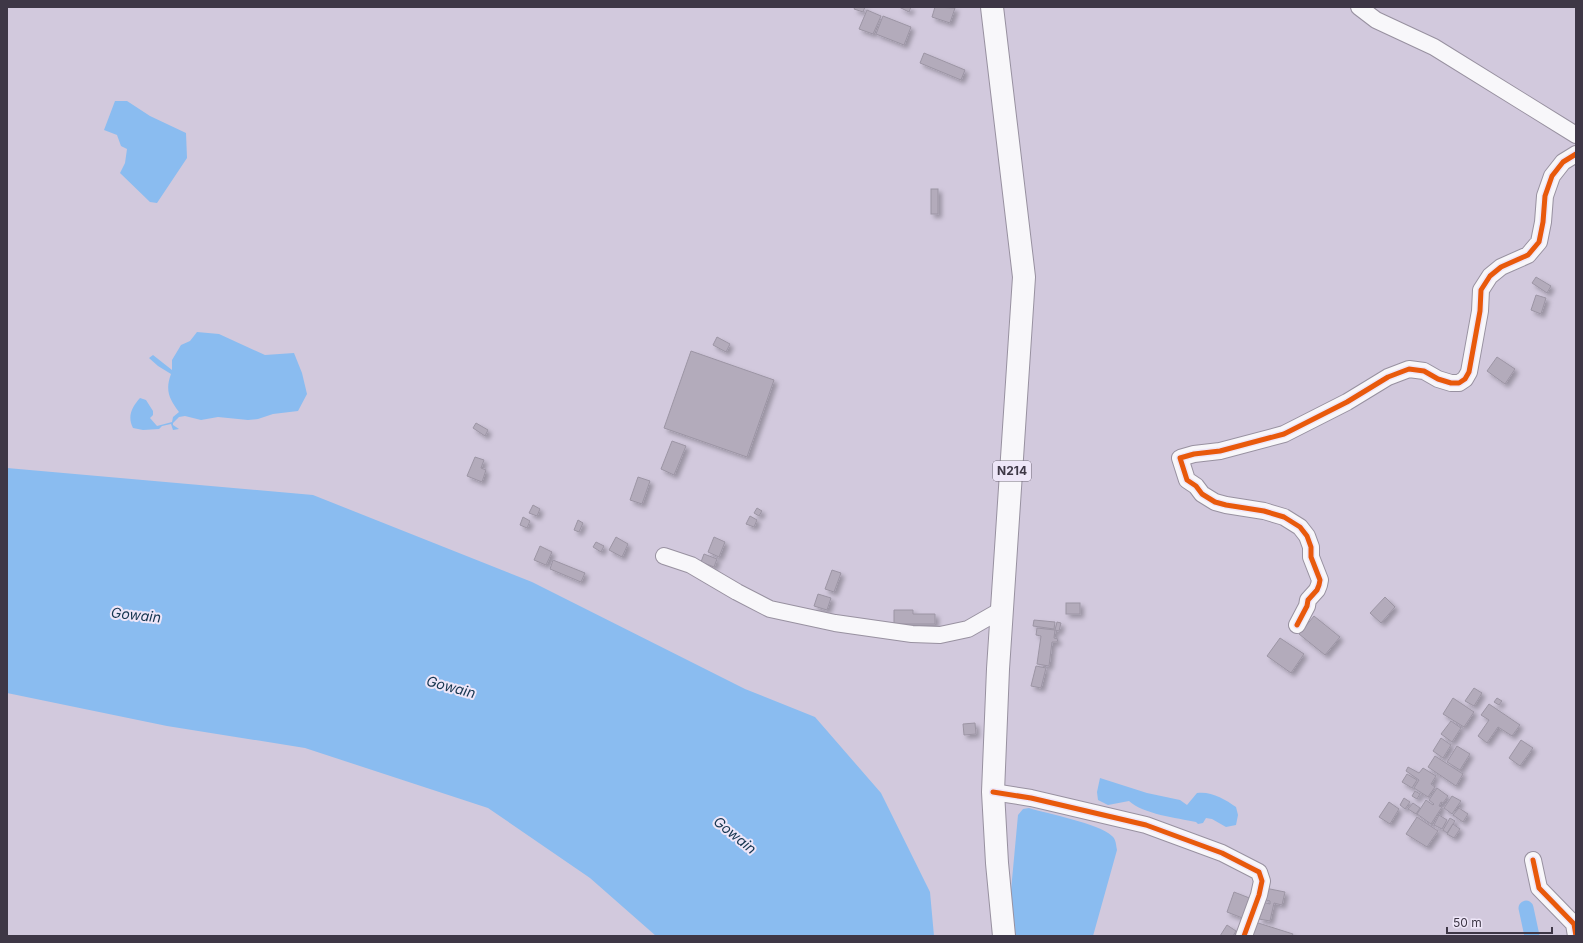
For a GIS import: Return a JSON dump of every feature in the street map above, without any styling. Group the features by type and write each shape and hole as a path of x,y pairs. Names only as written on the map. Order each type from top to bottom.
{"highway":[{"name":"N214","path":"992,7 1024,277 998,669 993,792 997,863 1004,936"}],"street":[{"path":"1359,7 1376,20 1434,47 1576,135"},
{"path":"1297,624 1308,600 1320,585 1320,580 1311,557 1311,547 1307,536 1300,527 1284,517 1264,511 1215,502 1202,494 1196,486 1187,480 1180,458 1194,454 1220,451 1284,434 1347,402 1388,377 1409,369 1424,372 1451,384 1459,383 1465,379 1469,372 1480,311 1481,290 1490,276 1501,267 1528,255 1539,242 1543,222 1545,196 1552,176 1563,162 1576,154"},
{"path":"664,556 691,564 736,592 770,609 835,623 912,634 940,635 968,628 1003,609"},
{"path":"993,792 1031,798 1146,825 1222,854 1259,872 1262,881 1259,895 1244,936"},
{"path":"1533,860 1539,888 1574,924 1576,936"}],"water":[{"path":"115,101 127,101 150,116 186,133 187,158 157,203 150,202 120,173 125,163 127,149 121,146 117,135 104,130"},
{"path":"197,332 219,334 265,355 294,353 302,373 307,394 298,411 273,414 258,419 248,420 218,417 201,420 185,416 179,417 173,423 173,425 179,429 173,430 171,424 162,426 159,429 143,430 133,428 130,416 140,398 146,400 153,411 153,415 150,418 157,426 172,422 173,417 179,412 170,398 168,390 171,374 149,358 153,355 172,370 172,360 181,345 190,341"},
{"name":"Gowain","path":"7,468 313,495 532,582 745,689 815,717 881,793 930,892 934,936 656,936 590,878 488,808 305,748 167,726 7,693"},
{"path":"1100,778 1147,793 1180,800 1187,805 1197,793 1213,794 1236,807 1238,815 1236,825 1226,827 1212,819 1206,818 1203,823 1198,824 1196,822 1151,812 1129,801 1108,805 1098,800 1097,792"},
{"path":"1029,808 1096,827 1112,836 1116,842 1117,850 1093,936 1011,936 1008,923 1018,815 1023,809"}],"building":[{"path":"855,7 865,7 863,12 854,9"},
{"path":"899,7 911,7 909,12"},
{"path":"935,7 955,8 950,23 932,17"},
{"path":"867,10 881,16 873,34 859,29"},
{"path":"883,16 911,27 904,45 876,34"},
{"path":"924,53 965,70 961,80 920,63"},
{"path":"931,189 938,189 938,214 931,214"},
{"path":"1536,277 1551,286 1547,293 1532,283"},
{"path":"1536,295 1546,298 1541,314 1531,310"},
{"path":"717,337 730,344 726,352 713,345"},
{"path":"691,351 774,380 747,457 664,428"},
{"path":"1497,357 1515,369 1505,384 1487,371"},
{"path":"476,423 488,430 485,436 473,428"},
{"path":"672,441 686,446 674,475 661,469"},
{"path":"475,457 484,460 481,468 486,470 482,482 467,476"},
{"path":"638,477 650,481 642,504 630,500"},
{"path":"533,505 540,509 537,516 529,513"},
{"path":"757,508 762,511 759,516 754,513"},
{"path":"750,516 757,520 754,527 746,524"},
{"path":"523,517 530,521 527,528 520,525"},
{"path":"578,520 583,523 579,532 574,530"},
{"path":"616,537 628,544 622,557 609,550"},
{"path":"714,537 725,542 719,557 708,552"},
{"path":"596,542 604,546 601,552 593,547"},
{"path":"540,546 552,552 546,565 534,560"},
{"path":"704,554 717,559 714,567 701,562"},
{"path":"553,560 585,573 581,582 550,569"},
{"path":"832,570 841,573 834,592 825,589"},
{"path":"818,594 831,598 827,610 814,606"},
{"path":"1385,597 1395,607 1381,623 1370,613"},
{"path":"1066,603 1080,603 1080,614 1066,614"},
{"path":"894,610 913,610 913,614 935,614 935,624 894,624"},
{"path":"1314,616 1340,637 1325,655 1299,634"},
{"path":"1034,620 1055,622 1054,629 1033,626"},
{"path":"1057,622 1061,623 1059,631 1055,630"},
{"path":"1037,628 1055,630 1054,638 1058,639 1057,642 1052,642 1049,666 1037,664 1041,636 1036,635"},
{"path":"1280,638 1304,654 1291,673 1267,656"},
{"path":"1036,666 1046,668 1041,688 1031,686"},
{"path":"1474,688 1482,693 1474,706 1465,701"},
{"path":"1453,698 1474,712 1464,727 1443,714"},
{"path":"1497,698 1502,701 1499,705 1494,702"},
{"path":"1489,704 1520,725 1512,736 1498,727 1487,743 1478,736 1489,720 1481,715"},
{"path":"1451,721 1461,728 1452,742 1441,734"},
{"path":"975,723 976,734 964,735 963,724"},
{"path":"1441,738 1451,745 1443,758 1433,751"},
{"path":"1521,740 1533,748 1520,766 1509,758"},
{"path":"1457,746 1470,754 1460,770 1447,762"},
{"path":"1435,756 1463,774 1456,786 1428,767"},
{"path":"1408,767 1419,773 1423,768 1436,776 1431,784 1435,787 1428,797 1414,788 1419,780 1406,771"},
{"path":"1407,774 1417,780 1412,788 1402,782"},
{"path":"1437,788 1448,796 1443,803 1441,802 1439,806 1442,807 1431,824 1417,814 1426,800 1433,805 1434,804 1429,800"},
{"path":"1415,791 1420,794 1417,799 1412,796"},
{"path":"1452,796 1461,801 1452,814 1444,808"},
{"path":"1404,798 1410,802 1405,809 1400,805"},
{"path":"1389,802 1399,809 1390,824 1379,817"},
{"path":"1413,803 1420,808 1416,814 1408,809"},
{"path":"1459,808 1468,814 1463,822 1453,815"},
{"path":"1439,815 1447,820 1442,829 1434,825"},
{"path":"1417,817 1438,831 1427,847 1406,834"},
{"path":"1450,818 1455,821 1447,833 1443,830"},
{"path":"1453,824 1460,829 1454,838 1447,834"},
{"path":"1265,888 1285,892 1282,905 1274,903 1270,921 1259,919 1262,902 1270,904 1270,901 1262,899"},
{"path":"1234,892 1252,899 1245,919 1227,912"},
{"path":"1255,922 1293,934 1292,936 1250,936"},
{"path":"1227,925 1236,931 1233,936 1220,936"}],"waterway":[{"path":"1526,908 1532,936"}],"cycle path":[{"path":"1297,625 1307,606 1308,600 1317,590 1320,580 1311,557 1311,547 1307,536 1300,527 1284,517 1264,511 1215,502 1202,494 1196,486 1187,480 1180,458 1194,454 1220,451 1284,434 1347,402 1388,377 1409,369 1424,371 1438,379 1451,383 1459,383 1465,379 1469,372 1480,311 1481,290 1490,276 1501,267 1528,255 1539,242 1543,222 1545,196 1552,176 1563,162 1576,154"},
{"path":"993,792 1031,798 1146,825 1222,853 1259,872 1262,881 1259,895 1244,936"},
{"path":"1533,860 1539,888 1574,924 1576,936"}]}
